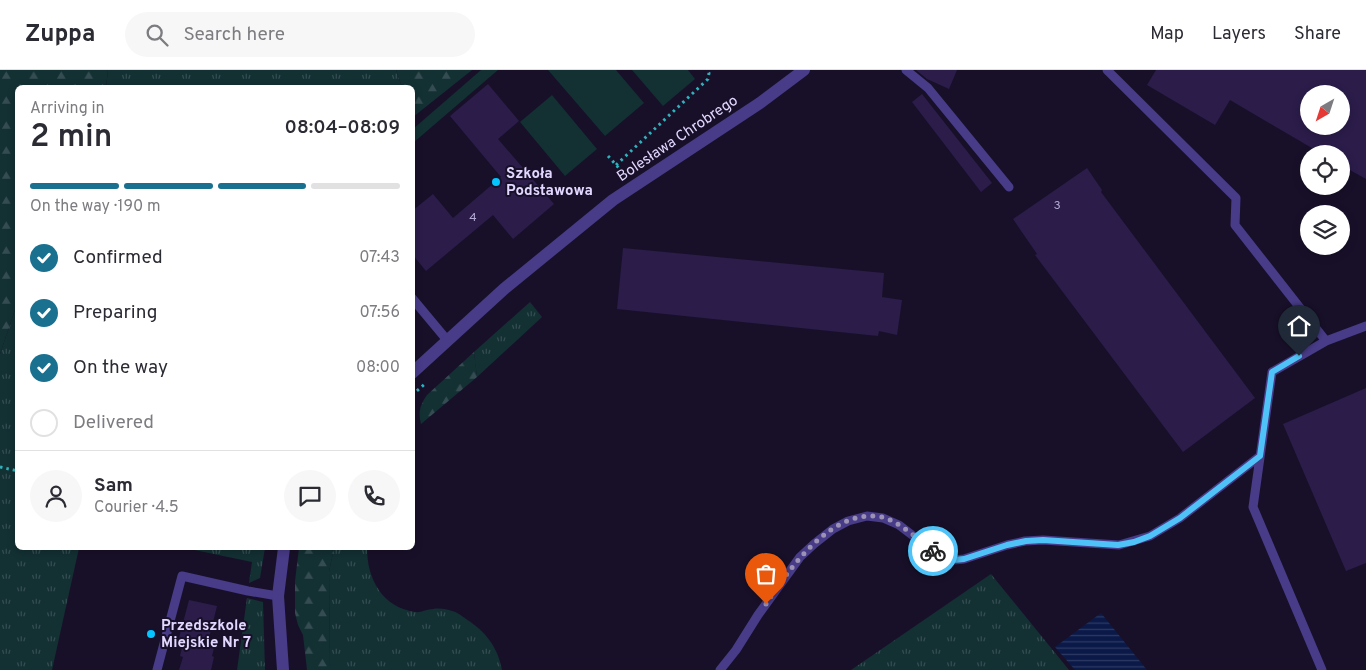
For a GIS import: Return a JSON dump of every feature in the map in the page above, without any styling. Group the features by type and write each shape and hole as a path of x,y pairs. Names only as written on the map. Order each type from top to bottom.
{"street":[{"name":"Bolesława Chrobrego","path":"415,371 504,289 613,200 760,103 804,70"},
{"path":"283,670 278,596 284,550"}],"lane":[{"path":"906,70 928,88 1009,187"},
{"path":"1107,70 1236,198 1235,224 1326,341"},
{"path":"415,302 447,340"},
{"path":"1322,670 1253,507 1272,372 1326,341 1366,326"},
{"path":"720,670 736,650 758,615 800,557 833,529 848,521 868,516 883,518 899,525 942,558 954,560 964,559 1026,541 1043,540 1118,545 1150,536 1180,518 1260,456"},
{"path":"157,670 182,576 278,596"}],"path":[{"path":"616,165 708,79 709,72 707,70"},
{"path":"608,156 626,177"},
{"path":"0,467 15,470"}],"green space":[{"path":"0,70 108,70 106,85 15,85 15,310 0,354"},
{"path":"108,70 396,70 401,85 106,85"},
{"path":"396,70 472,70 415,115 415,85 401,85"},
{"path":"481,70 498,70 415,141 415,127"},
{"path":"548,70 616,70 644,103 605,136"},
{"path":"632,70 688,70 695,79 663,106"},
{"path":"552,95 597,149 565,176 520,122"},
{"path":"530,302 542,317 477,377 474,352"},
{"path":"15,310 15,550 79,550 52,670 0,670 0,354"},
{"path":"474,352 477,377 421,424 420,409 427,395"},
{"path":"195,550 265,550 260,578 249,583 252,562"},
{"path":"299,550 334,550 329,572 330,670 307,670 303,635 295,613 295,581"},
{"path":"334,550 367,550 373,581 385,598 403,609 415,612 440,609 458,613 490,640 502,670 330,670 329,572"},
{"path":"991,574 1069,670 851,670"},
{"path":"247,598 263,602 265,670 237,670"}],"water":[{"path":"1101,613 1147,670 1075,670 1055,647"}],"building":[{"path":"916,70 957,70 949,89 927,79"},
{"path":"1156,70 1366,70 1366,179 1350,170 1350,145 1307,145 1230,100 1215,125 1147,85"},
{"path":"488,84 519,121 498,139 554,204 513,239 493,215 426,271 415,258 415,209 433,194 453,218 501,177 450,116"},
{"path":"922,94 992,183 981,192 912,102"},
{"path":"1087,168 1102,190 1101,192 1255,398 1183,452 1035,255 1037,254 1013,219"},
{"path":"623,248 884,273 882,297 902,300 897,335 879,331 878,336 617,309"},
{"path":"1366,388 1366,563 1346,571 1283,424"},
{"path":"189,600 217,606 209,638 216,640 211,670 179,670 183,657 180,656 184,640 179,638"}],"way so far":[{"path":"766,604 800,557 833,529 848,521 868,516 883,518 899,525 933,551"}],"place":[{"name":"Szkoła Podstawowa","path":"496,182"},
{"name":"Przedszkole Miejskie Nr 7","path":"151,634"}],"route":[{"path":"933,551 942,558 954,560 964,559 988,550 1026,541 1043,540 1118,545 1150,536 1180,518 1260,456 1272,372 1299,356"}]}
